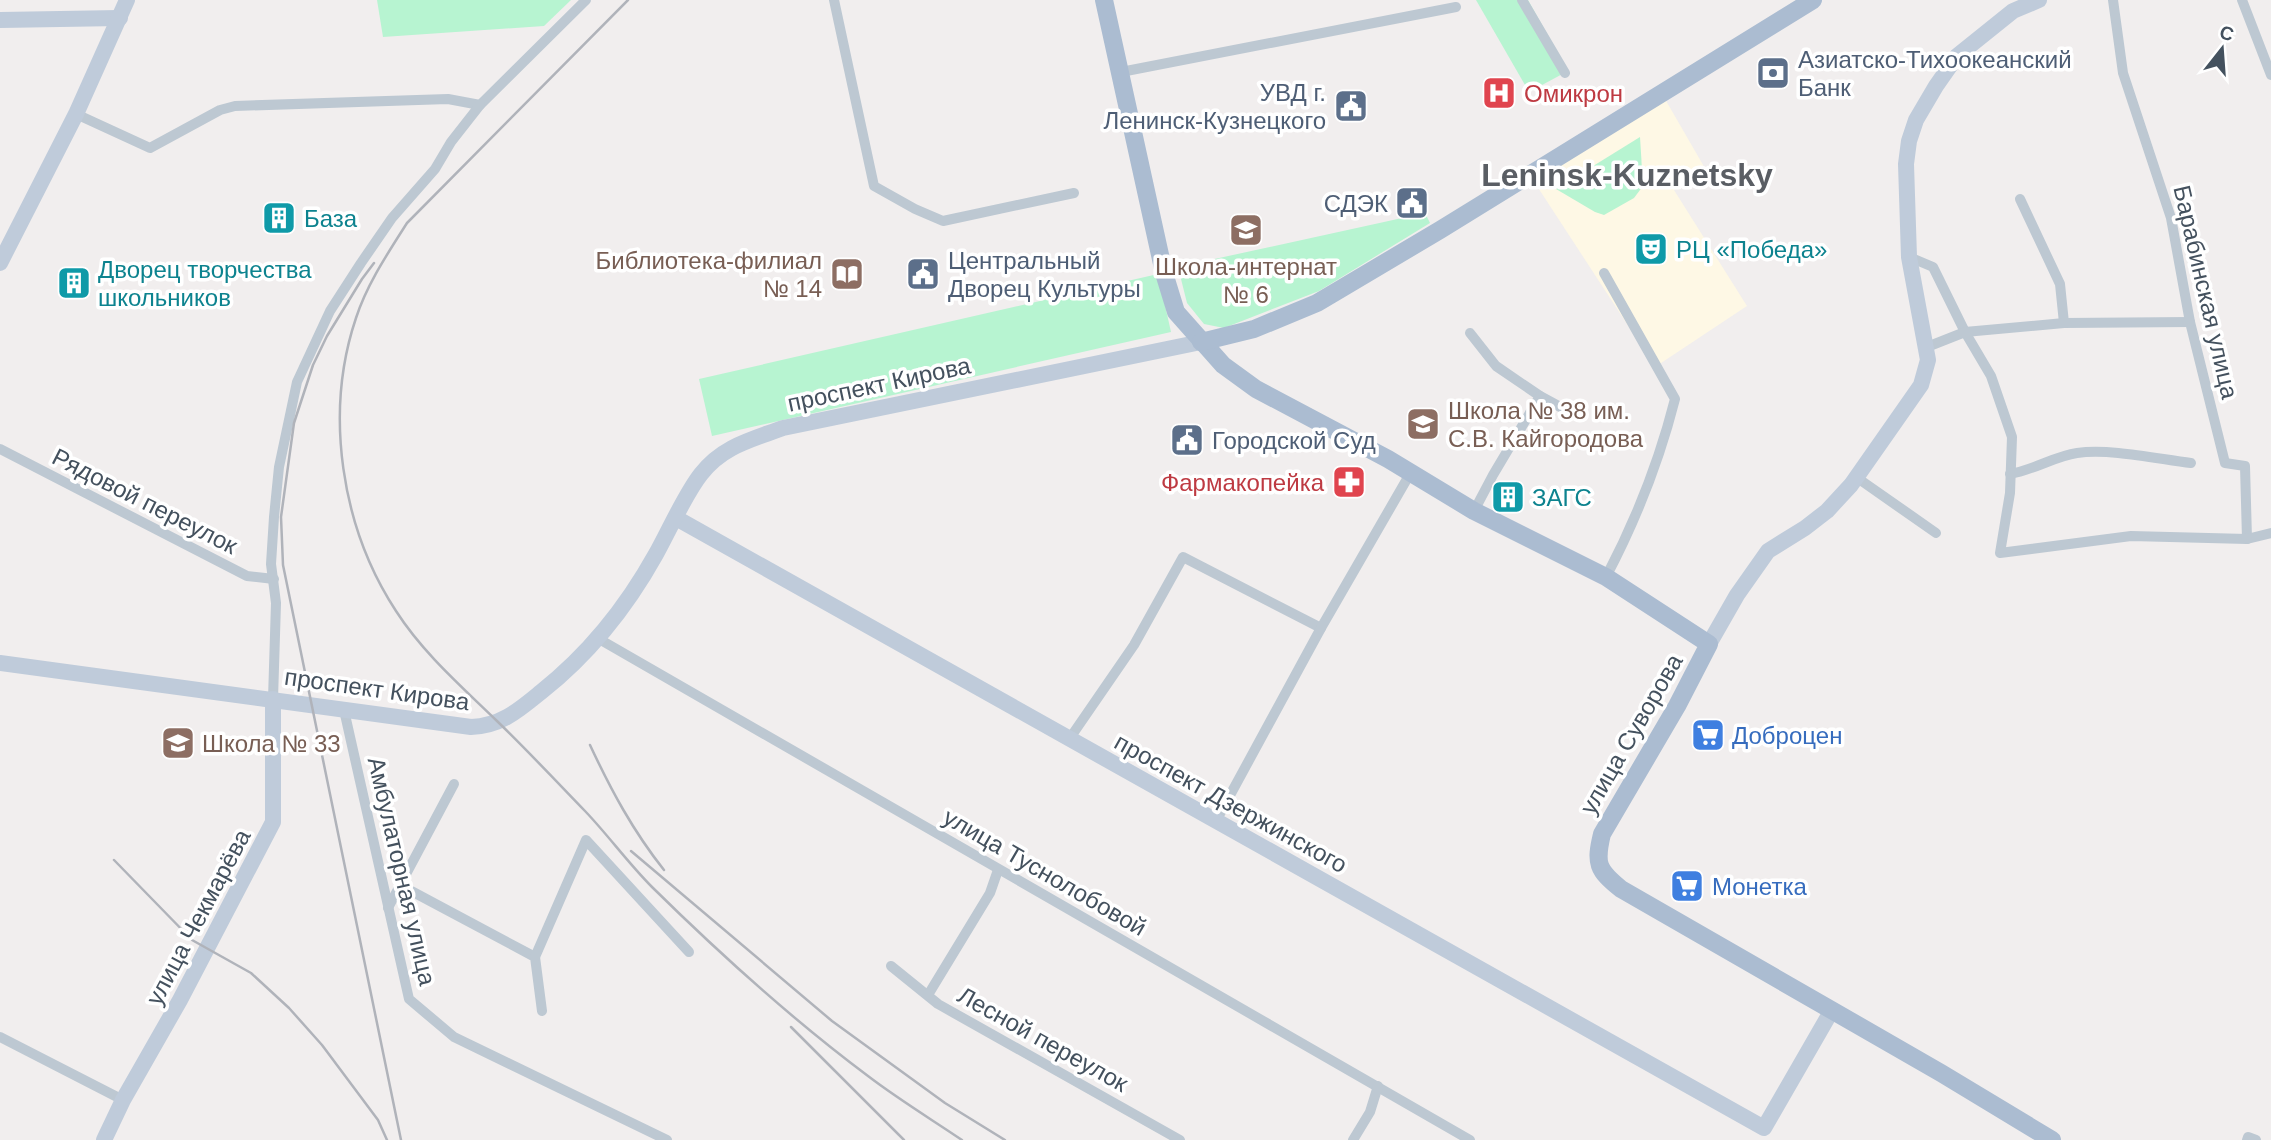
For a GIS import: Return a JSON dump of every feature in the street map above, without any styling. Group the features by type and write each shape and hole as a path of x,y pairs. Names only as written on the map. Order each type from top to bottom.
{"main road":[{"path":"1104,0 1121,72"},
{"name":"проспект Кирова","path":"1201,342 1254,329 1317,303 1813,0"},
{"name":"улица Суворова","path":"1121,72 1164,273 1176,312 1223,365 1255,389 1411,472 1474,511 1606,577 1709,644 1677,706 1602,834 1596,856 1605,877 1621,889 1941,1073 2033,1136 2052,1140"}],"street":[{"path":"0,263 76,114 127,0"},
{"path":"273,699 276,603 271,564 279,467 297,382 330,311 360,262 392,218 435,169 451,142 480,105 586,0"},
{"path":"834,0 874,187 943,221 1074,193"},
{"path":"1522,0 1565,73"},
{"path":"1709,644 1737,595 1768,551 1816,520 1856,477 1921,385 1928,360 1909,257 1906,164 1909,141 1916,120 1957,56 2013,11 2039,0"},
{"name":"Барабинская улица","path":"2113,0 2123,73 2171,218 2190,322 2225,463 2245,466 2247,539"},
{"path":"2242,0 2271,75"},
{"path":"1121,72 1456,7"},
{"path":"0,20 120,18"},
{"path":"76,114 150,148 220,110 235,106 448,99 480,105"},
{"path":"2020,199 2060,284 2064,323"},
{"path":"1909,257 1933,267 1965,332 1991,376 2011,437 2010,493 2000,553 2131,536 2247,539 2271,534"},
{"path":"1604,273 1675,399 1650,483 1629,534 1606,577"},
{"path":"1927,347 1965,332 2064,323 2190,322"},
{"path":"1470,332 1496,366 1540,396 1575,415"},
{"name":"проспект Кирова","path":"0,663 471,727 488,727 513,715 571,668 599,639 648,568 701,475 727,449 783,428 1201,342"},
{"path":"1474,511 1540,396"},
{"name":"Рядовой переулок","path":"0,449 247,576 274,579"},
{"path":"2010,474 2076,453 2098,452 2191,463"},
{"path":"1216,821 1321,628 1411,472"},
{"path":"1856,477 1936,533"},
{"name":"проспект Дзержинского","path":"676,518 1070,738 1760,1134"},
{"path":"1070,738 1134,645 1183,557 1321,628"},
{"name":"улица Туснолобовой","path":"599,639 1470,1140"},
{"name":"улица Чекмарёва","path":"104,1140 123,1100 191,981 273,822 273,699"},
{"name":"Амбулаторная улица","path":"344,710 409,999 454,1037 667,1140"},
{"path":"388,908 454,784"},
{"path":"542,1011 535,957 586,840 689,952"},
{"path":"928,995 990,893 998,870"},
{"path":"400,884 535,957"},
{"name":"Лесной переулок","path":"891,966 939,1004 1180,1140"},
{"path":"1760,1134 1832,1010"},
{"path":"0,1037 123,1100"},
{"path":"1353,1140 1370,1112 1378,1086"},
{"path":"2247,1140 2248,1137 2256,1140"}],"shaded area":[{"path":"1665,99 1706,170 1674,190 1747,306 1655,367 1533,180"}],"green space":[{"path":"377,0 571,0 544,26 383,37"},
{"path":"1476,0 1528,0 1568,71 1529,92"},
{"path":"1640,137 1643,186 1634,198 1604,215 1556,189"},
{"path":"1425,213 1430,223 1319,291 1224,328 1204,324 1187,303 1178,267"},
{"path":"1158,274 1171,332 712,436 699,379"}],"railway":[{"path":"628,0 407,223 385,257 361,305 346,354 340,430 343,469 351,506 362,543 377,578 418,641 585,811 652,887 730,961 840,1055 962,1140"},
{"path":"374,263 327,336 313,365 294,423 281,517 283,565 401,1140"},
{"path":"590,745 623,810 664,870"},
{"path":"631,851 832,1021 945,1103 1005,1140"},
{"path":"114,860 192,940 251,973 289,1008 322,1045 378,1120 387,1140"},
{"path":"791,1027 904,1140"}],"place":[{"name":"Азиатско-Тихоокеанский Банк","path":"1773,73"},
{"name":"Омикрон","path":"1499,93"},
{"name":"УВД г. Ленинск-Кузнецкого","path":"1351,106"},
{"name":"СДЭК","path":"1412,203"},
{"name":"База","path":"279,218"},
{"name":"Школа-интернат № 6","path":"1246,230"},
{"name":"РЦ «Победа»","path":"1651,249"},
{"name":"Библиотека-филиал № 14","path":"847,274"},
{"name":"Центральный Дворец Культуры","path":"923,274"},
{"name":"Дворец творчества школьников","path":"74,283"},
{"name":"Школа № 38 им. С.В. Кайгородова","path":"1423,424"},
{"name":"Городской Суд","path":"1187,440"},
{"name":"Фармакопейка","path":"1349,482"},
{"name":"ЗАГС","path":"1508,497"},
{"name":"Доброцен","path":"1708,735"},
{"name":"Школа № 33","path":"178,743"},
{"name":"Монетка","path":"1687,886"}],"district":[{"name":"Leninsk-Kuznetsky","path":"1627,175"}]}
